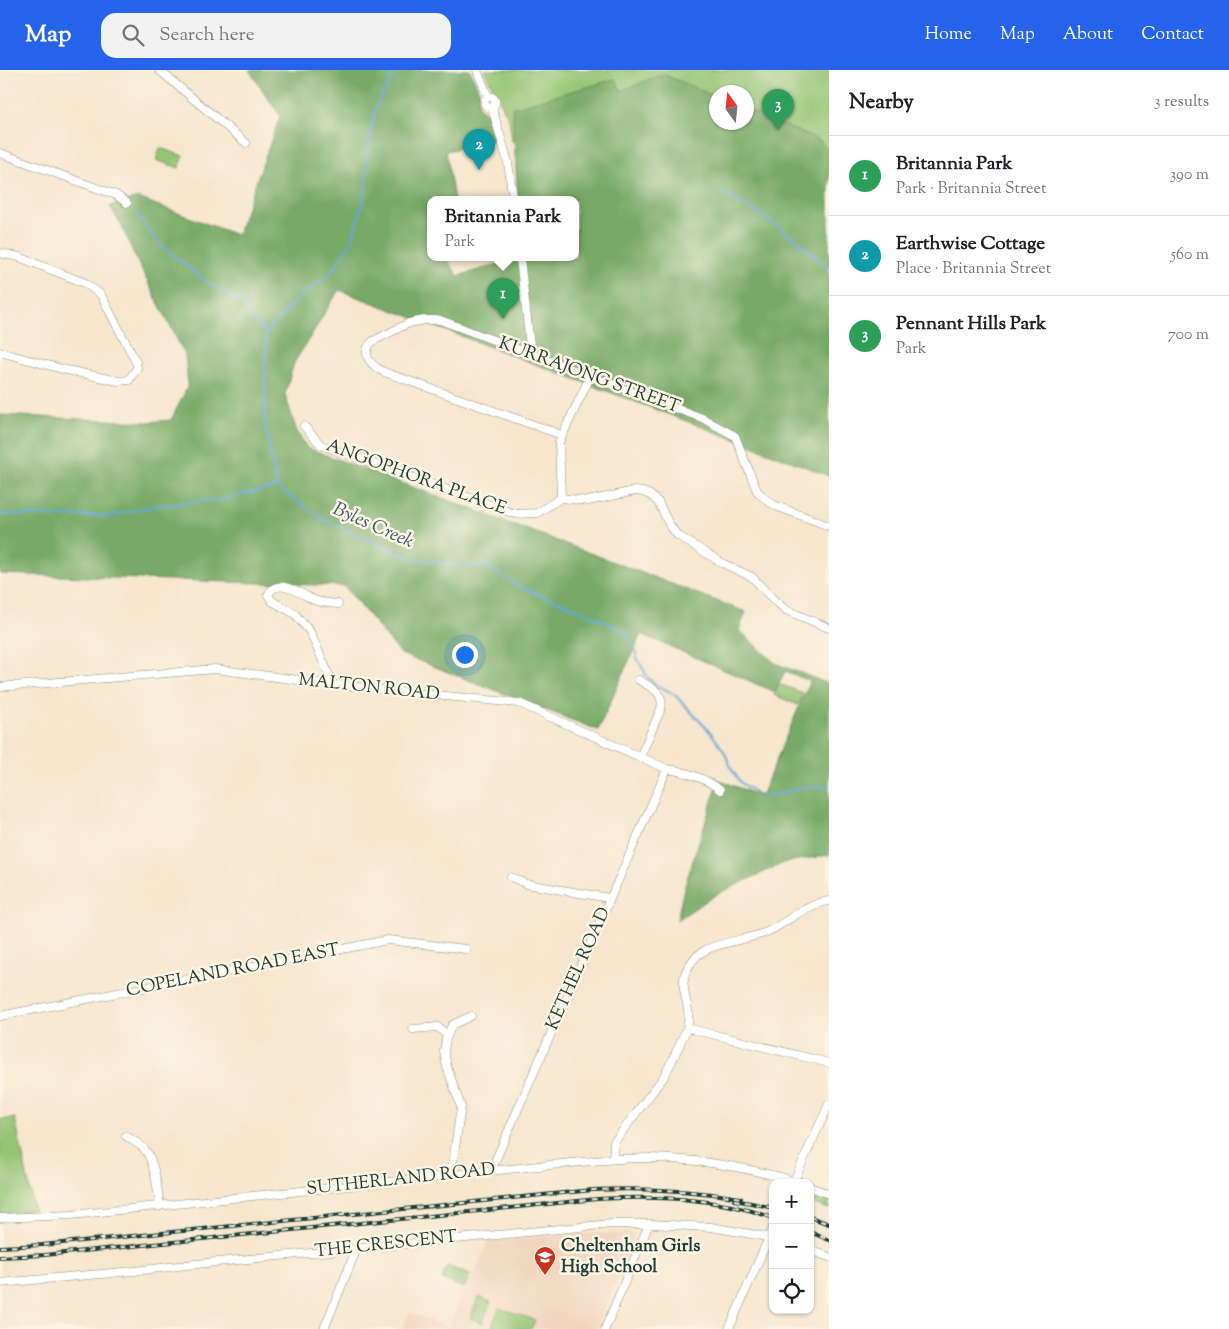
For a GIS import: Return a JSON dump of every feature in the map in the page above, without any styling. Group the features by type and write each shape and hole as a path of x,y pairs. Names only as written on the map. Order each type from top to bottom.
{"street":[{"path":"159,70 178,88 246,143"},
{"path":"477,70 488,97 485,100 485,104 488,108 492,108 508,162 512,196"},
{"path":"0,153 116,195 127,203"},
{"path":"0,253 19,258 85,283 101,295 136,362 137,368 129,380 118,381 62,370 0,352"},
{"path":"520,261 531,354"},
{"name":"KURRAJONG STREET","path":"562,435 384,372 376,368 368,359 369,344 379,337 409,323 440,320 702,418 735,436 757,491 768,501 776,506 829,526"},
{"path":"590,377 559,442 561,498 588,501 635,491 650,495 658,502 677,535 722,563 752,577 786,610 829,628"},
{"name":"ANGOPHORA PLACE","path":"304,426 321,445 516,514 537,513 561,498"},
{"path":"329,684 329,675 310,632 295,614 272,601 268,594 279,586 292,589 324,603 338,604"},
{"name":"MALTON ROAD","path":"0,687 215,669 329,684 519,703 667,769 682,771 713,784 720,790"},
{"path":"639,680 658,693 662,701 661,709 640,757"},
{"name":"KETHEL ROAD","path":"493,1170 493,1166 609,898 667,769"},
{"path":"511,877 526,884 609,898"},
{"path":"614,1159 614,1142 663,1078 687,1028 689,1015 683,984 684,977 689,965 698,954 711,948 766,932 815,904 829,901"},
{"name":"COPELAND ROAD EAST","path":"0,1016 380,942 394,940 466,949"},
{"path":"451,1175 461,1106 445,1058 445,1045 453,1023 471,1016"},
{"path":"413,1029 438,1026 448,1035"},
{"path":"687,1028 829,1063"},
{"path":"797,1179 829,1104"},
{"path":"126,1136 146,1150 152,1165 160,1206"},
{"name":"SUTHERLAND ROAD","path":"0,1218 71,1215 614,1159 665,1159 714,1163 751,1169 786,1179"},
{"path":"814,1188 829,1194"},
{"name":"THE CRESCENT","path":"0,1283 134,1272 196,1264 612,1224 711,1227 769,1238"},
{"path":"605,1329 648,1224"},
{"path":"729,1329 769,1242"},
{"path":"324,1329 357,1248"},
{"path":"814,1252 829,1258"}],"shaded area":[{"name":"Cheltenham Girls High School","path":"636,1233 597,1329 402,1329 410,1312 448,1328 489,1240 581,1234"}],"green space":[{"path":"249,70 470,70 480,93 478,98 479,108 490,115 497,140 446,151 453,196 427,196 427,261 448,261 458,276 508,261 579,261 579,196 518,196 512,108 615,79 621,91 663,74 709,94 709,130 754,130 754,113 821,141 829,152 829,476 339,290 294,363 285,394 296,429 307,448 746,612 739,630 775,663 829,684 829,855 786,862 717,894 677,920 684,888 719,780 761,796 810,681 785,671 775,692 641,634 598,730 401,654 344,586 0,574 0,415 147,422 171,420 188,386 185,355 110,206 138,198 237,235 280,116"},
{"path":"484,70 829,70 829,181 535,134 512,142 509,119"},
{"path":"160,148 184,156 179,168 156,160"},
{"path":"779,684 803,693 798,705 774,695"},
{"path":"15,1118 34,1210 0,1213 0,1120"},
{"path":"814,1194 829,1200 829,1209 814,1203"},
{"path":"447,1266 470,1275 464,1288 442,1279"},
{"path":"479,1297 491,1302 482,1323 470,1318"},
{"path":"499,1308 535,1320 531,1329 491,1329"}],"waterway":[{"path":"277,487 265,424 266,332 305,292 329,275 352,240 365,194 368,148 375,109 396,70"},
{"path":"721,193 757,212 780,227 812,253 829,270"},
{"path":"136,213 160,245 207,282 244,304 250,318 266,332"},
{"name":"Byles Creek","path":"0,514 109,516 156,506 223,499 277,487 319,517 385,548 413,559 490,568 519,587 571,606 626,633 648,678 657,686 676,696 711,733 724,751 732,770 741,783 758,794 775,795 799,788 829,787"}],"railway":[{"path":"0,1247 42,1245 593,1190 667,1190 741,1198"},
{"path":"0,1257 45,1255 597,1199 664,1198 708,1202 752,1211 769,1217"},
{"path":"734,1200 769,1207"},
{"path":"814,1218 829,1224"},
{"path":"814,1234 829,1240"}],"place":[{"name":"Pennant Hills Park","path":"778,130"},
{"name":"Earthwise Cottage","path":"479,170"},
{"name":"Britannia Park","path":"503,319"},
{"name":"Cheltenham Girls High School","path":"545,1276"}]}
